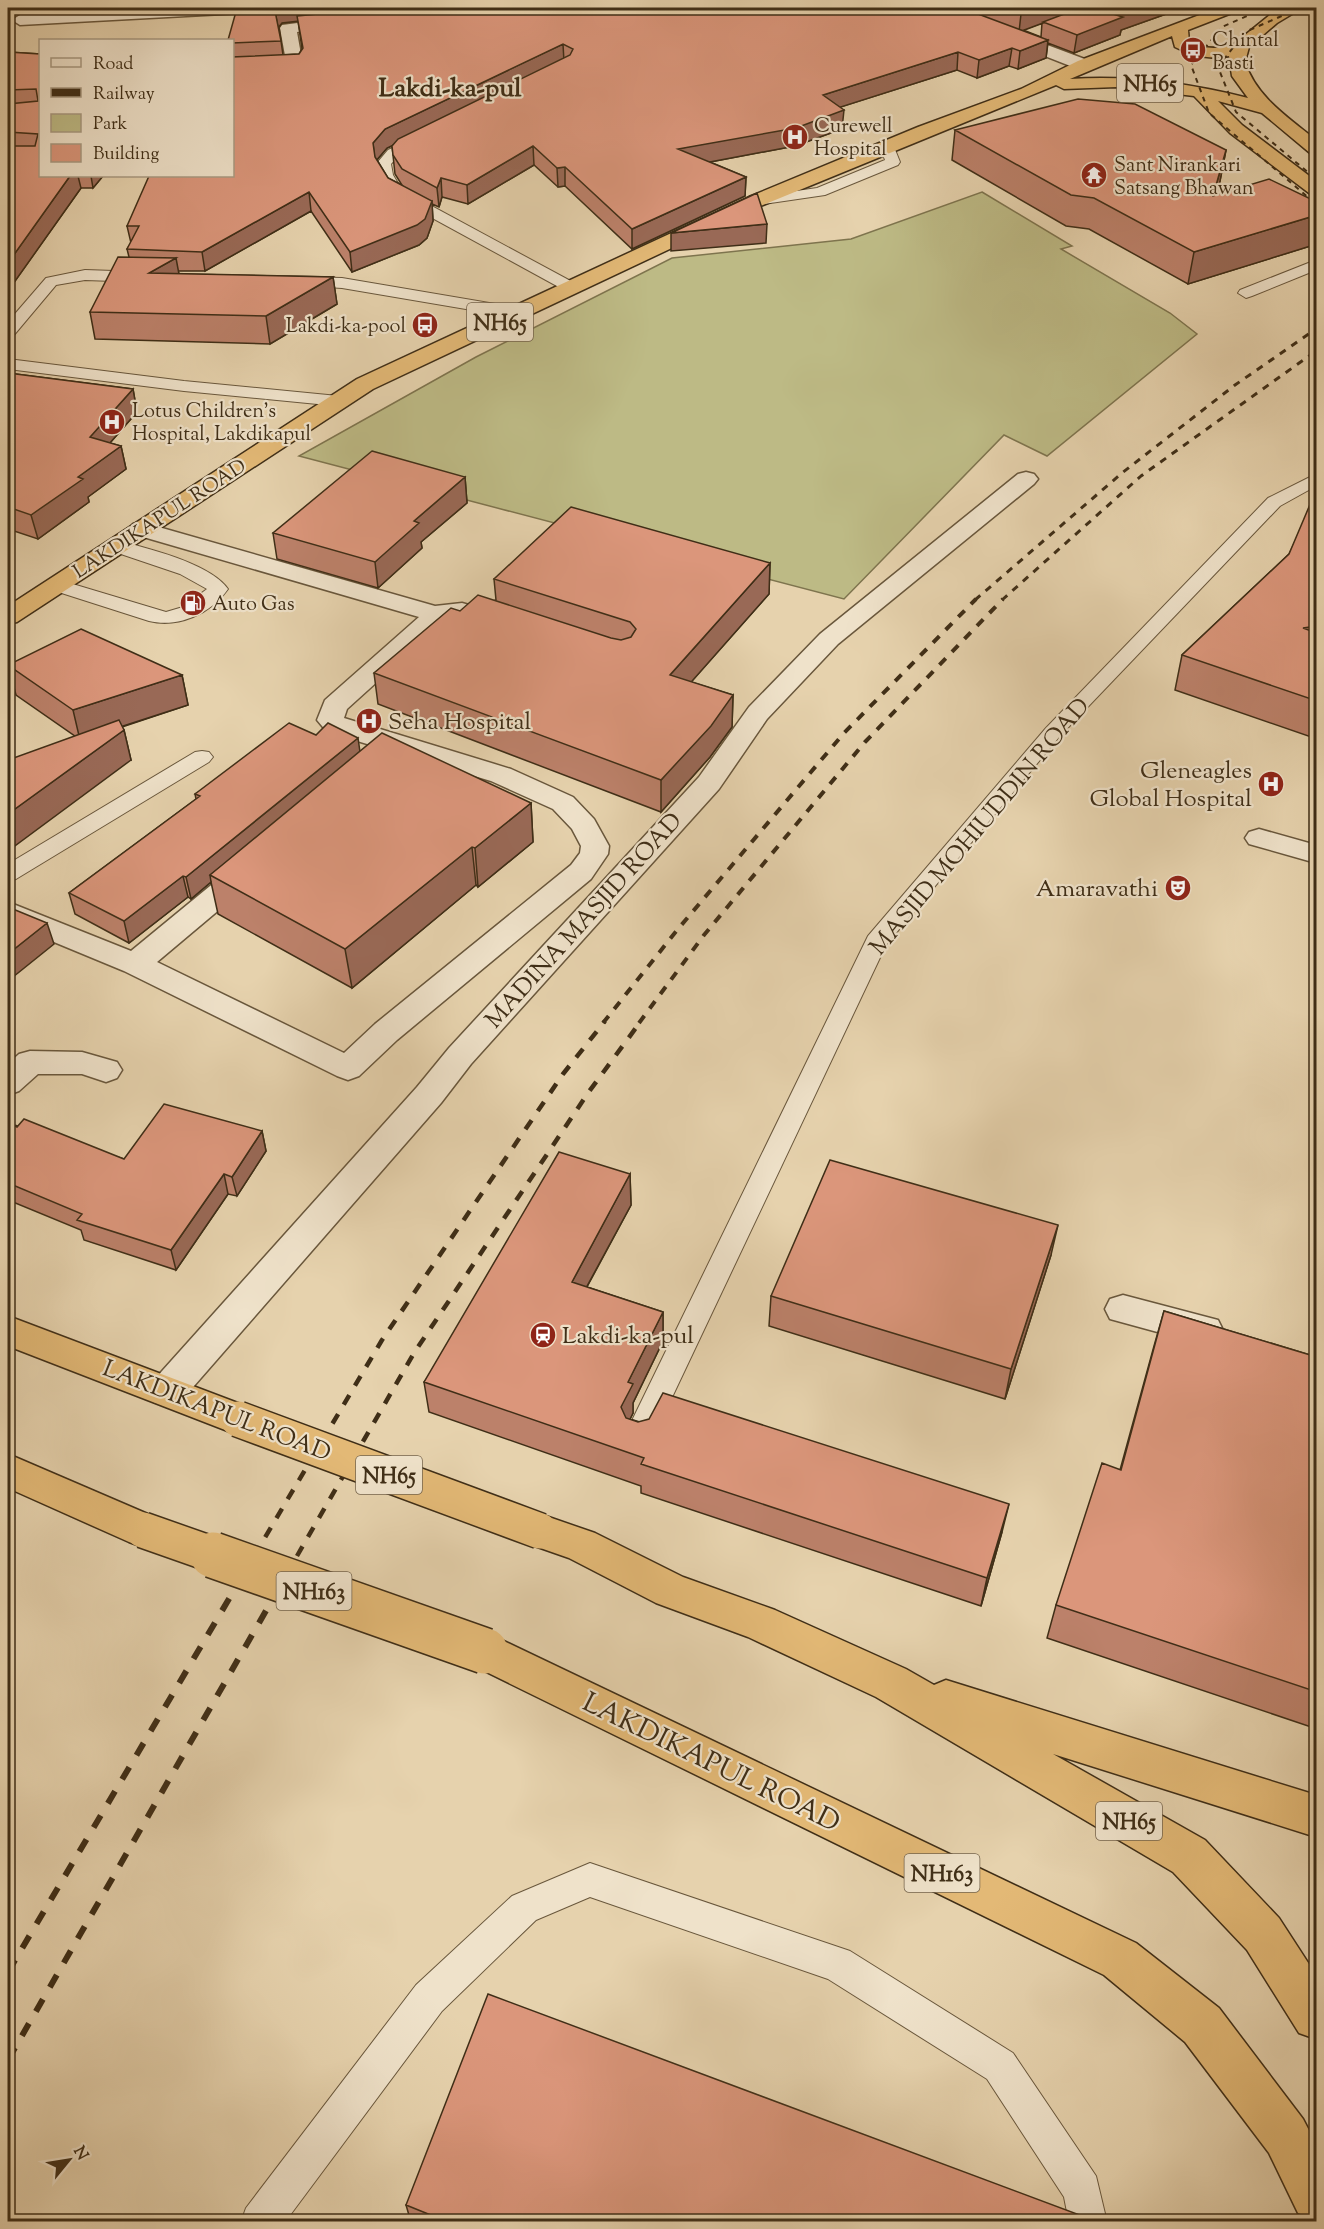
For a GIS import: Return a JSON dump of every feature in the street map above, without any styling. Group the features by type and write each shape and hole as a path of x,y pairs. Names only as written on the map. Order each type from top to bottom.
{"highway":[{"name":"LAKDIKAPUL ROAD","path":"8,617 364,384 756,201 1027,93 1084,65 1231,8"},
{"path":"1239,48 1276,14 1294,8"},
{"name":"NH65","path":"1180,28 1181,45 1193,50 1210,53 1228,52 1239,48"},
{"name":"NH65","path":"1239,48 1236,63 1241,78 1252,94 1317,149"},
{"name":"NH65","path":"1027,93 1059,84 1099,80 1144,82 1198,90 1272,110"},
{"name":"NH65","path":"1198,90 1236,129 1317,189"},
{"name":"LAKDIKAPUL ROAD","path":"8,1331 238,1419 581,1545 670,1590 761,1623 891,1683 1189,1856 1263,1934 1317,2016"},
{"name":"LAKDIKAPUL ROAD","path":"8,1470 142,1530 485,1651 1120,1959 1202,2025 1286,2136 1317,2195"},
{"name":"LAKDIKAPUL ROAD","path":"891,1683 1317,1816"}],"street":[{"path":"8,31 22,14 242,8"},
{"path":"936,8 1084,65"},
{"path":"234,68 295,66 288,28 357,21"},
{"path":"1019,40 1040,32"},
{"name":"MADINA MASJID ROAD","path":"167,1391 429,1095 460,1056 709,783 758,713 829,639 1026,479"},
{"path":"141,529 436,614 520,635"},
{"path":"8,912 135,964 348,1068 386,1032 581,872 594,854 595,846 584,825 563,803 501,776 397,746 337,726 330,720 334,706 436,614"},
{"path":"370,768 397,746"},
{"path":"1259,838 1317,854"},
{"path":"135,964 271,851"},
{"path":"8,1083 30,1062 82,1063 106,1070"},
{"path":"1123,1309 1237,1339"}],"lane":[{"path":"434,132 393,153 384,163 386,175 397,193 572,288"},
{"path":"1246,293 1316,261"},
{"path":"8,332 51,281 85,275 155,277"},
{"path":"283,281 342,283 519,312"},
{"path":"8,364 184,386 338,401"},
{"name":"MASJID MOHIUDDIN ROAD","path":"639,1437 876,942 1061,724 1274,502 1317,479"},
{"path":"56,585 156,617 170,619 183,617 218,590 214,584 201,576 116,546"},
{"path":"8,874 202,757"},
{"path":"260,2222 429,1998 524,1908 590,1880 837,1964 1000,2066 1082,2190 1088,2222"}],"green space":[{"path":"982,192 1072,246 1061,249 1170,313 1197,334 1047,456 1004,435 844,599 299,456 476,357 672,258 851,239"}],"building":[{"path":"237,8 278,8 275,11 281,41 234,43 234,39 228,39"},
{"path":"383,8 962,8 1048,40 1020,51 1012,48 979,60 958,52 823,95 844,110 796,128 678,149 746,177 632,229 565,167 557,168 533,146 467,185 441,178 437,188 402,169 393,155 392,146 398,139 570,55 573,49 563,44 385,129 373,143 375,157 388,178 432,201 425,219 417,225 350,252 309,192 202,252 127,249 139,226 127,226 149,177 234,177 234,57 299,54 303,48 297,16"},
{"path":"1003,8 1039,8 1021,14"},
{"path":"1080,8 1138,8 1116,15 1123,17 1077,35 1043,22"},
{"path":"8,52 39,54 39,177 69,177 8,263 8,146 35,146 38,134 8,132 8,104 38,101 36,89 8,90"},
{"name":"Sant Nirankari Satsang Bhawan","path":"1078,99 1135,104 1226,150 1213,196 1269,179 1317,202 1317,215 1194,252 1094,198 1071,195 955,130"},
{"path":"757,193 767,224 671,233"},
{"path":"118,257 176,258 149,273 333,277 266,316 90,312"},
{"path":"8,373 133,389 90,437 121,446 78,477 83,479 31,515 8,507"},
{"path":"372,451 465,477 414,521 419,523 375,562 273,533"},
{"path":"1314,495 1317,496 1317,626 1303,628 1317,633 1317,701 1182,655 1289,554"},
{"path":"571,507 770,563 670,675 733,695 711,726 661,780 374,673 451,608 460,611 478,595 611,638 621,640 631,637 636,629 630,622 494,579"},
{"path":"81,629 182,675 73,710 8,665"},
{"path":"119,720 124,730 8,814 8,760"},
{"path":"289,723 316,735 328,723 358,738 186,877 183,876 124,921 69,893 200,796 195,794"},
{"path":"382,733 531,803 475,848 472,847 345,949 210,875"},
{"path":"8,907 47,923 8,954"},
{"path":"164,1104 262,1131 232,1177 224,1174 171,1250 77,1220 82,1214 8,1183 8,1123 17,1127 24,1119 124,1159"},
{"path":"559,1152 630,1174 572,1282 663,1312 628,1382 633,1384 621,1407 626,1418 638,1422 649,1419 663,1393 1009,1504 987,1578 641,1464 644,1458 424,1382"},
{"path":"830,1160 1058,1225 1011,1369 771,1296"},
{"path":"1164,1311 1317,1357 1317,1692 1056,1605 1102,1463 1121,1470"},
{"path":"488,1994 1093,2220 1093,2222 448,2222 406,2205"}],"railway":[{"path":"1265,8 1222,27 1191,65 1209,113 1316,204"},
{"path":"1300,8 1245,32 1218,67 1236,112 1316,179"},
{"path":"975,600 1122,473 1235,385 1316,329"},
{"path":"1002,600 1141,476 1316,351"},
{"path":"603,1023 678,929 844,733 975,600"},
{"path":"639,1023 704,935 865,742 1002,600"},
{"path":"254,1556 382,1340 563,1074 605,1021"},
{"path":"297,1556 414,1353 588,1093 641,1021"},
{"path":"8,1972 255,1555"},
{"path":"8,2060 298,1555"}],"place":[{"name":"Chintal Basti","path":"1193,50"},
{"name":"Curewell Hospital","path":"795,137"},
{"name":"Sant Nirankari Satsang Bhawan","path":"1094,175"},
{"name":"Lakdi-ka-pool","path":"425,325"},
{"name":"Lotus Children's Hospital, Lakdikapul","path":"112,422"},
{"name":"Auto Gas","path":"193,603"},
{"name":"Seha Hospital","path":"369,721"},
{"name":"Gleneagles Global Hospital","path":"1271,784"},
{"name":"Amaravathi","path":"1178,888"},
{"name":"Lakdi-ka-pul","path":"543,1335"}],"district":[{"name":"Lakdi-ka-pul","path":"450,87"}]}
